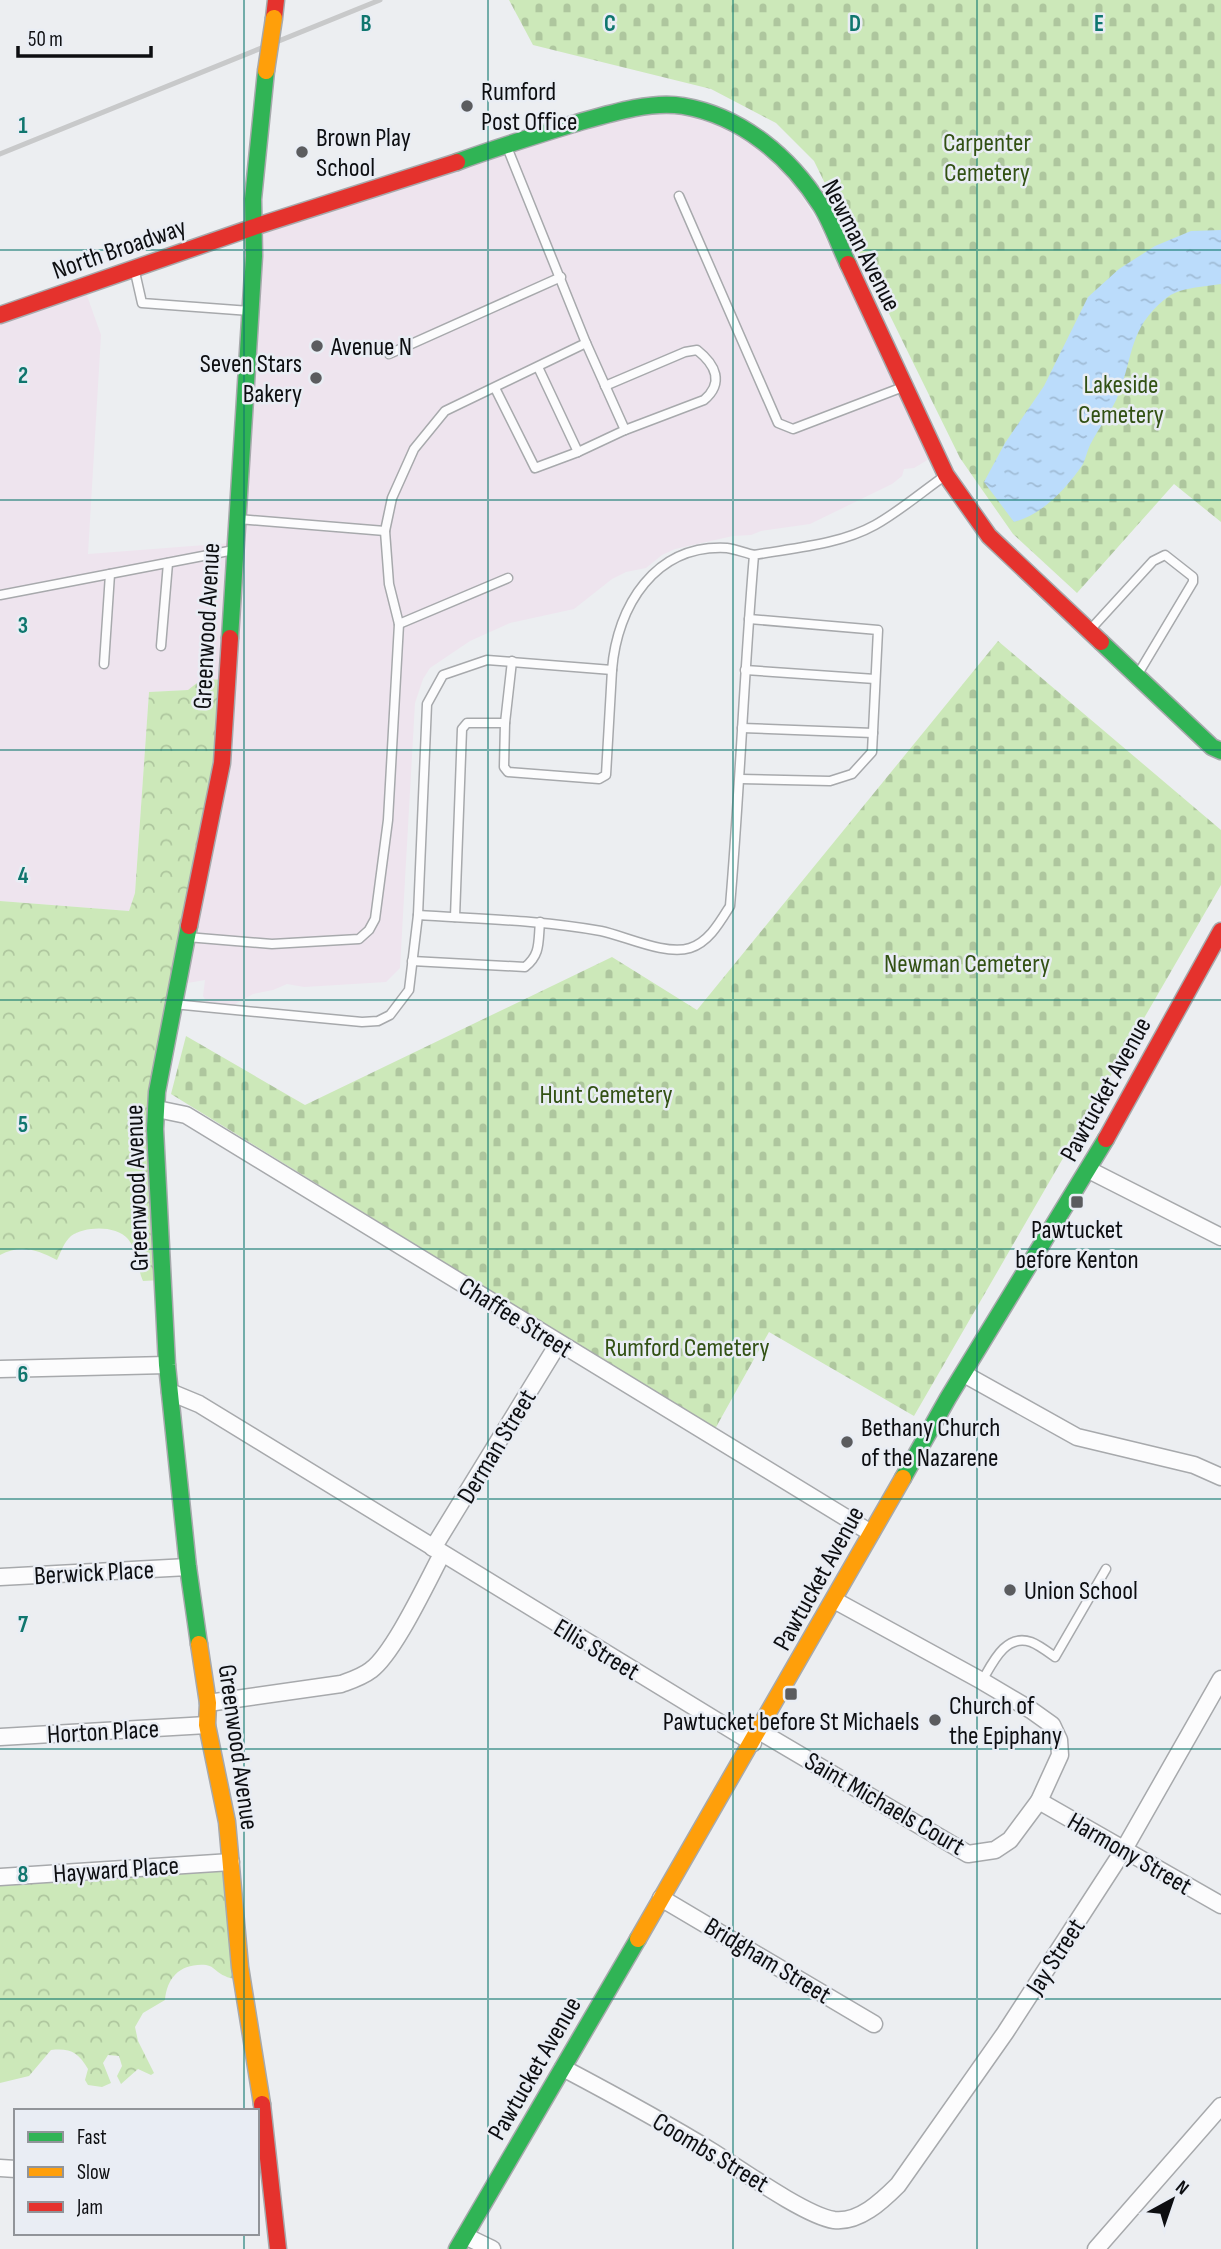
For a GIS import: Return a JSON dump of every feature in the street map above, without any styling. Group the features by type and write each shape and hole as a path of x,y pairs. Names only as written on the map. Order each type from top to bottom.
{"main road":[{"name":"Greenwood Avenue","path":"276,0 253,199 250,311 222,763 173,1004 158,1092 155,1129 167,1365 188,1567 208,1703 207,1725 227,1822 240,1967 260,2082 263,2159 278,2249"},
{"name":"Newman Avenue","path":"254,227 432,171 506,144 608,114 643,107 681,105 714,114 746,129 778,153 798,174 822,208 946,475 989,536 1212,747 1221,751"},
{"name":"North Broadway","path":"0,315 254,227"},
{"name":"Pawtucket Avenue","path":"461,2242 964,1374 1089,1170 1215,955 1221,931"}],"street":[{"name":"Chaffee Street","path":"157,1109 186,1115 872,1533"},
{"path":"1089,1170 1221,1237"},
{"name":"Derman Street","path":"208,1703 341,1684 359,1678 373,1669 386,1654 438,1551 558,1344"},
{"path":"0,1369 167,1365"},
{"path":"964,1374 1077,1437 1194,1465 1221,1477"},
{"name":"Ellis Street","path":"170,1392 199,1404 438,1551 756,1737"},
{"name":"Berwick Place","path":"0,1577 188,1567"},
{"name":"Saint Michaels Court","path":"756,1737 968,1854 995,1850 1010,1840 1039,1801 1060,1755 1059,1740 1052,1725 982,1681 834,1600"},
{"name":"Jay Street","path":"863,2214 898,2185 1005,2033 1123,1851 1221,1679"},
{"name":"Horton Place","path":"0,1737 207,1725"},
{"name":"Harmony Street","path":"1039,1801 1221,1905"},
{"name":"Hayward Place","path":"0,1877 231,1862"},
{"name":"Bridgham Street","path":"661,1898 874,2024"},
{"name":"Coombs Street","path":"563,2068 710,2150 815,2214 835,2220 863,2214"},
{"path":"1096,2249 1218,2118"},
{"path":"461,2242 492,2249"}],"lane":[{"path":"506,144 586,343 625,430"},
{"path":"678,196 778,423 793,429 903,387"},
{"path":"134,269 142,303 250,311"},
{"path":"389,354 561,276"},
{"path":"187,937 272,944 359,939 369,930 375,919 388,820 398,624 389,584 385,531 392,498 414,449 444,411 586,343"},
{"path":"495,388 535,468 704,400 714,392 717,380 707,358 697,350 685,352 605,386"},
{"path":"538,367 578,452"},
{"path":"512,661 505,723 504,767 508,772 599,779 606,775 614,644 632,598 653,573 685,553 727,548 754,555 855,534 875,525 946,475"},
{"path":"236,519 385,531"},
{"path":"0,595 234,550"},
{"path":"418,915 540,922 603,932 672,950 690,949 705,940 730,906 741,779 745,670 754,555"},
{"path":"1088,632 1153,561 1161,556 1165,555 1193,577 1193,582 1136,676"},
{"path":"161,646 168,563"},
{"path":"104,664 110,574"},
{"path":"398,624 414,620 508,578"},
{"path":"741,779 830,782 852,774 872,752 873,733 877,630 748,619"},
{"path":"173,1004 362,1022 378,1021 390,1015 409,990 418,915 427,704 443,675 487,660 612,670"},
{"path":"745,670 875,679"},
{"path":"455,917 462,729 467,723 505,723"},
{"path":"742,727 873,733"},
{"path":"412,961 525,967 534,960 538,949 540,922"},
{"path":"982,1681 999,1651 1013,1642 1028,1641 1055,1657 1106,1569"}],"shaded area":[{"path":"632,114 696,115 742,135 790,177 819,224 929,459 914,468 904,469 902,476 892,484 810,524 733,536 675,549 662,555 646,568 626,572 612,579 574,609 510,623 470,641 430,668 423,679 415,703 400,968 386,982 304,987 287,984 253,994 228,1008 209,1006 203,996 205,980 182,984 188,690 149,692 135,893 129,911 0,901 0,313 85,290 101,335 88,554 231,543 247,232"}],"green space":[{"name":"Carpenter Cemetery","path":"509,0 1221,0 1221,522 1174,484 1077,593 1013,534 960,458 814,161 776,123 711,89 533,45"},
{"path":"998,641 1221,830 1221,885 914,1416 769,1332 715,1429 171,1094 186,1036 305,1105 612,957 697,1010"},
{"path":"202,679 228,680 166,1030 161,1280 143,1281 136,1254 128,1239 123,1234 108,1229 84,1230 71,1236 57,1260 43,1253 22,1249 0,1255 0,901 129,911 135,893 149,692 188,690"},
{"path":"226,1869 236,1979 206,1965 189,1966 172,1978 165,2000 143,2013 135,2027 138,2041 154,2073 151,2075 138,2069 121,2084 117,2076 122,2066 119,2056 108,2055 103,2063 111,2083 102,2087 88,2085 85,2080 88,2069 81,2059 73,2052 51,2050 29,2076 0,2083 0,1882"}],"water":[{"path":"1221,230 1221,284 1177,292 1153,310 1134,343 1116,400 1090,445 1083,464 1044,507 1014,522 984,482 1005,443 1044,386 1088,297 1119,269 1155,246 1191,231"}],"railway":[{"path":"0,154 380,0"}],"traffic: fast":[{"path":"230,638 254,256 253,199 266,71"},
{"path":"457,162 628,109 670,105 705,111 744,129 762,141 795,171 821,206 848,264"},
{"path":"1101,642 1212,747 1221,751"},
{"path":"189,926 157,1092 155,1129 167,1365 188,1567 199,1644"},
{"path":"903,1478 948,1398 1106,1139"},
{"path":"457,2249 638,1939"}],"traffic: slow":[{"path":"266,71 274,18"},
{"path":"638,1939 903,1478"},
{"path":"199,1644 208,1703 207,1725 227,1822 240,1967 262,2104"}],"traffic: jam":[{"path":"274,18 276,0"},
{"path":"0,315 254,227 457,162"},
{"path":"848,264 946,475 989,536 1101,642"},
{"path":"189,926 222,763 230,638"},
{"path":"1106,1139 1221,931"},
{"path":"262,2104 278,2249"}],"place":[{"name":"Rumford Post Office","path":"467,106"},
{"name":"Brown Play School","path":"302,152"},
{"name":"Avenue N","path":"317,346"},
{"name":"Seven Stars Bakery","path":"316,378"},
{"name":"Pawtucket before Kenton","path":"1077,1202"},
{"name":"Bethany Church of the Nazarene","path":"847,1442"},
{"name":"Union School","path":"1010,1590"},
{"name":"Pawtucket before St Michaels","path":"791,1694"},
{"name":"Church of the Epiphany","path":"935,1720"}],"park label":[{"name":"Lakeside Cemetery","path":"1121,399"},
{"name":"Newman Cemetery","path":"967,963"},
{"name":"Hunt Cemetery","path":"606,1094"},
{"name":"Rumford Cemetery","path":"687,1347"}]}
